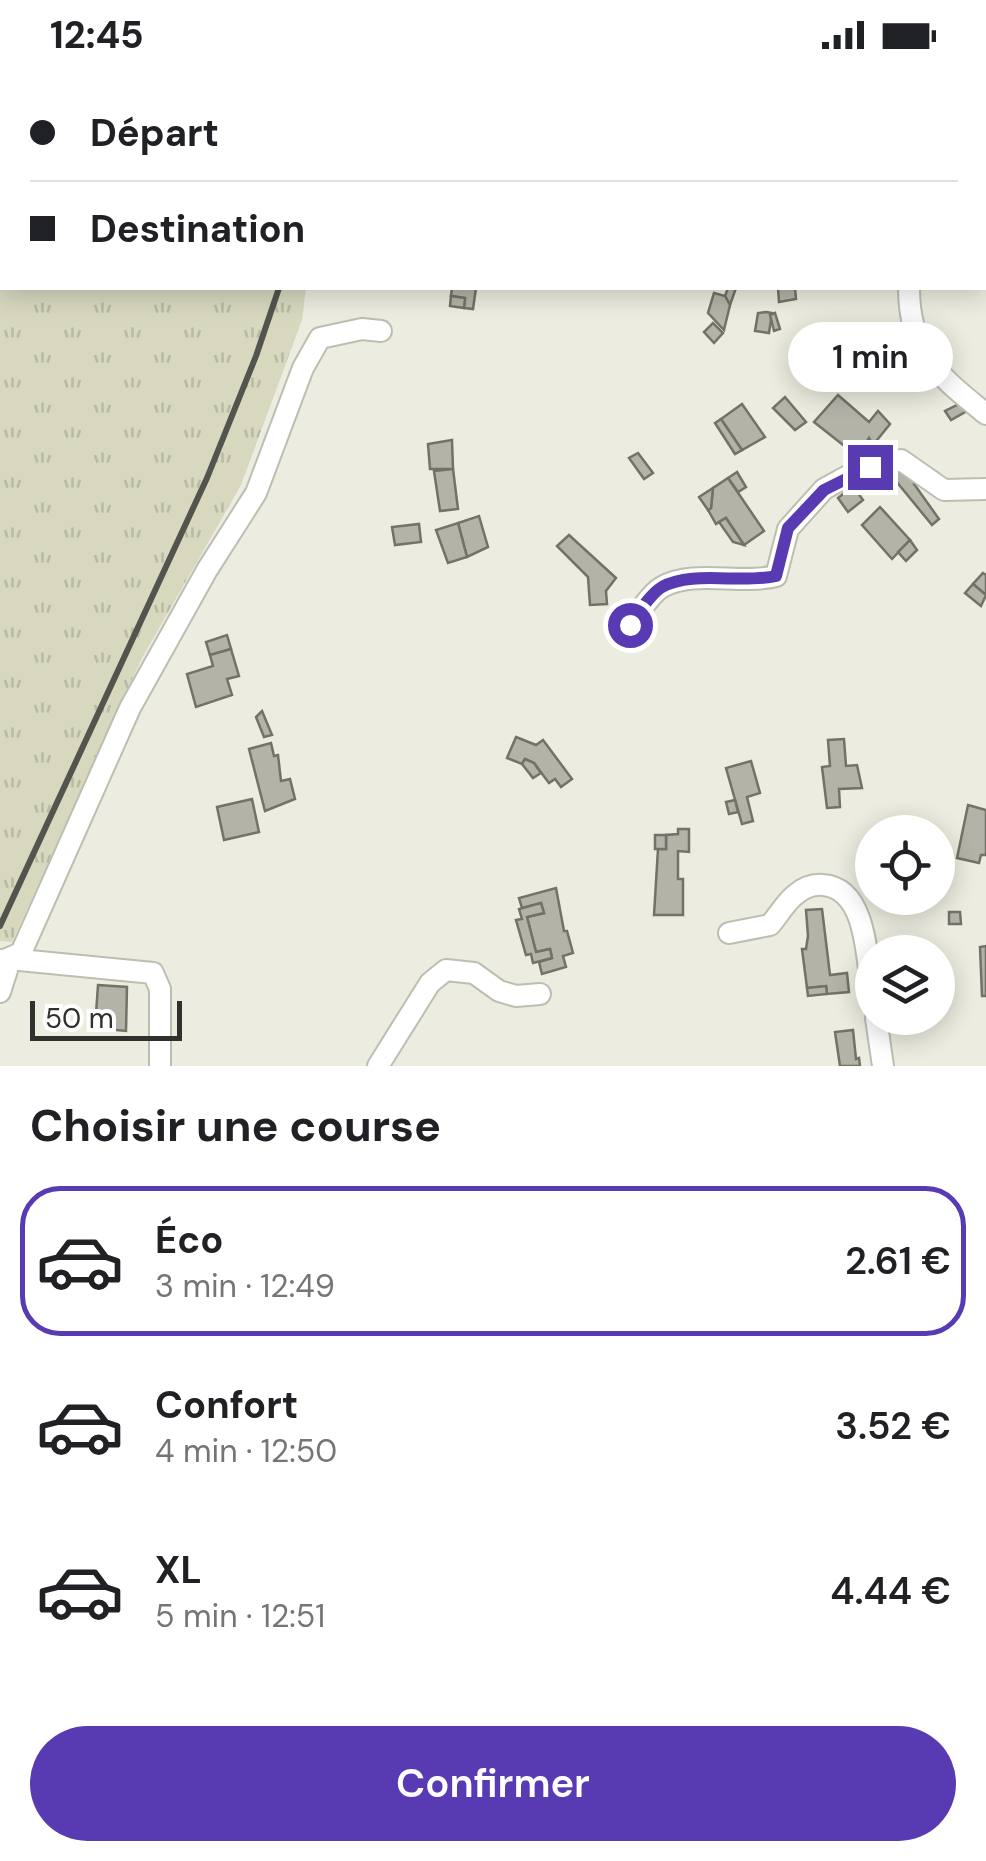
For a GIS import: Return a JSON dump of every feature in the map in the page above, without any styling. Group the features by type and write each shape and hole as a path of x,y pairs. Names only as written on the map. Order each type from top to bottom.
{"street":[{"path":"909,290 917,342 929,363 986,414"},
{"path":"3,960 22,953 130,708 207,570 256,493 303,368 320,338 362,329 380,330"},
{"path":"630,625 659,589 680,580 759,580 776,576 788,528 824,490 855,472 901,460 944,490 986,489"},
{"path":"729,933 770,925 793,896 812,884 833,886 845,894 855,908 863,935"},
{"path":"0,992 7,970 3,960"},
{"path":"3,960 153,973 160,989 160,1066"},
{"path":"378,1066 430,983 446,970 474,973 499,991 516,996 540,994"},
{"path":"878,1035 883,1066"}],"green space":[{"path":"0,290 306,290 302,320 241,485 142,658 12,942 0,941"}],"building":[{"path":"452,290 476,290 473,309 464,308 465,298 451,296"},
{"path":"727,290 735,290 730,305 725,296"},
{"path":"778,290 795,290 796,299 779,302"},
{"path":"714,293 725,296 730,305 724,330 708,313"},
{"path":"451,296 465,298 464,308 450,306"},
{"path":"758,313 772,313 769,333 755,331"},
{"path":"775,313 780,329 774,331 770,315"},
{"path":"713,323 723,333 714,343 704,332"},
{"path":"905,338 917,362 897,373 884,349"},
{"path":"838,395 869,422 878,411 890,424 873,445 869,438 857,456 814,422"},
{"path":"785,397 806,422 795,430 773,408"},
{"path":"742,404 765,437 742,450 721,419"},
{"path":"959,404 967,411 951,420 945,411"},
{"path":"721,419 742,450 735,454 715,423"},
{"path":"452,440 453,469 430,469 428,444"},
{"path":"638,453 653,473 644,479 629,458"},
{"path":"900,468 920,478 914,484 939,519 932,525 891,475"},
{"path":"453,469 458,509 440,511 434,471"},
{"path":"737,472 746,487 738,492 728,478"},
{"path":"728,478 764,531 744,545 726,518 716,524 708,510 713,488"},
{"path":"853,486 863,500 848,512 838,498"},
{"path":"713,488 711,508 708,510 699,497"},
{"path":"880,507 910,540 892,559 862,525"},
{"path":"479,516 488,547 467,557 458,523"},
{"path":"726,518 744,545 733,542 719,522"},
{"path":"458,523 467,557 448,563 436,530"},
{"path":"419,524 421,542 395,545 392,527"},
{"path":"569,535 616,578 606,591 607,604 590,605 588,577 557,546"},
{"path":"910,540 917,550 906,561 898,552"},
{"path":"983,573 986,575 986,595 973,584"},
{"path":"973,584 986,595 981,606 965,593"},
{"path":"227,635 231,649 210,655 206,642"},
{"path":"231,649 239,676 227,679 232,695 196,707 187,674 213,666 210,655"},
{"path":"262,711 272,735 264,737 256,717"},
{"path":"516,737 536,745 543,740 572,779 561,787 555,779 549,783 534,763 525,759 522,764 507,758"},
{"path":"844,739 846,766 857,765 862,788 839,789 840,807 827,808 822,767 830,766 828,740"},
{"path":"271,743 274,756 278,755 281,781 290,779 295,799 265,811 249,749"},
{"path":"525,759 541,773 533,778 522,764"},
{"path":"751,761 760,793 747,797 753,821 742,824 726,768"},
{"path":"252,799 259,832 224,840 217,807"},
{"path":"735,800 738,812 729,814 726,802"},
{"path":"968,805 986,810 986,855 981,855 979,863 957,858"},
{"path":"678,829 689,829 689,852 678,851 683,915 654,915 658,849 666,849 666,835 678,834"},
{"path":"655,835 666,835 666,849 655,849"},
{"path":"556,888 564,931 573,953 563,956 566,967 542,974 539,962 552,958 550,949 536,952 527,917 544,913 541,903 522,908 519,898"},
{"path":"541,903 544,913 527,917 536,952 550,949 552,958 533,963 531,954 526,955 516,920 522,919 519,909"},
{"path":"822,909 830,975 847,973 849,992 827,994 826,986 807,988 802,949 806,949 808,936 806,910"},
{"path":"960,912 961,924 949,924 949,915"},
{"path":"986,946 986,996 982,996 980,947"},
{"path":"98,985 127,987 126,1031 95,1028"},
{"path":"826,986 827,994 808,996 807,988"},
{"path":"853,1030 860,1066 840,1066 835,1032"}],"railway":[{"path":"0,926 207,478 278,290"}],"route":[{"path":"630,625 659,589 680,580 759,580 776,576 788,528 824,490 870,467"}]}
